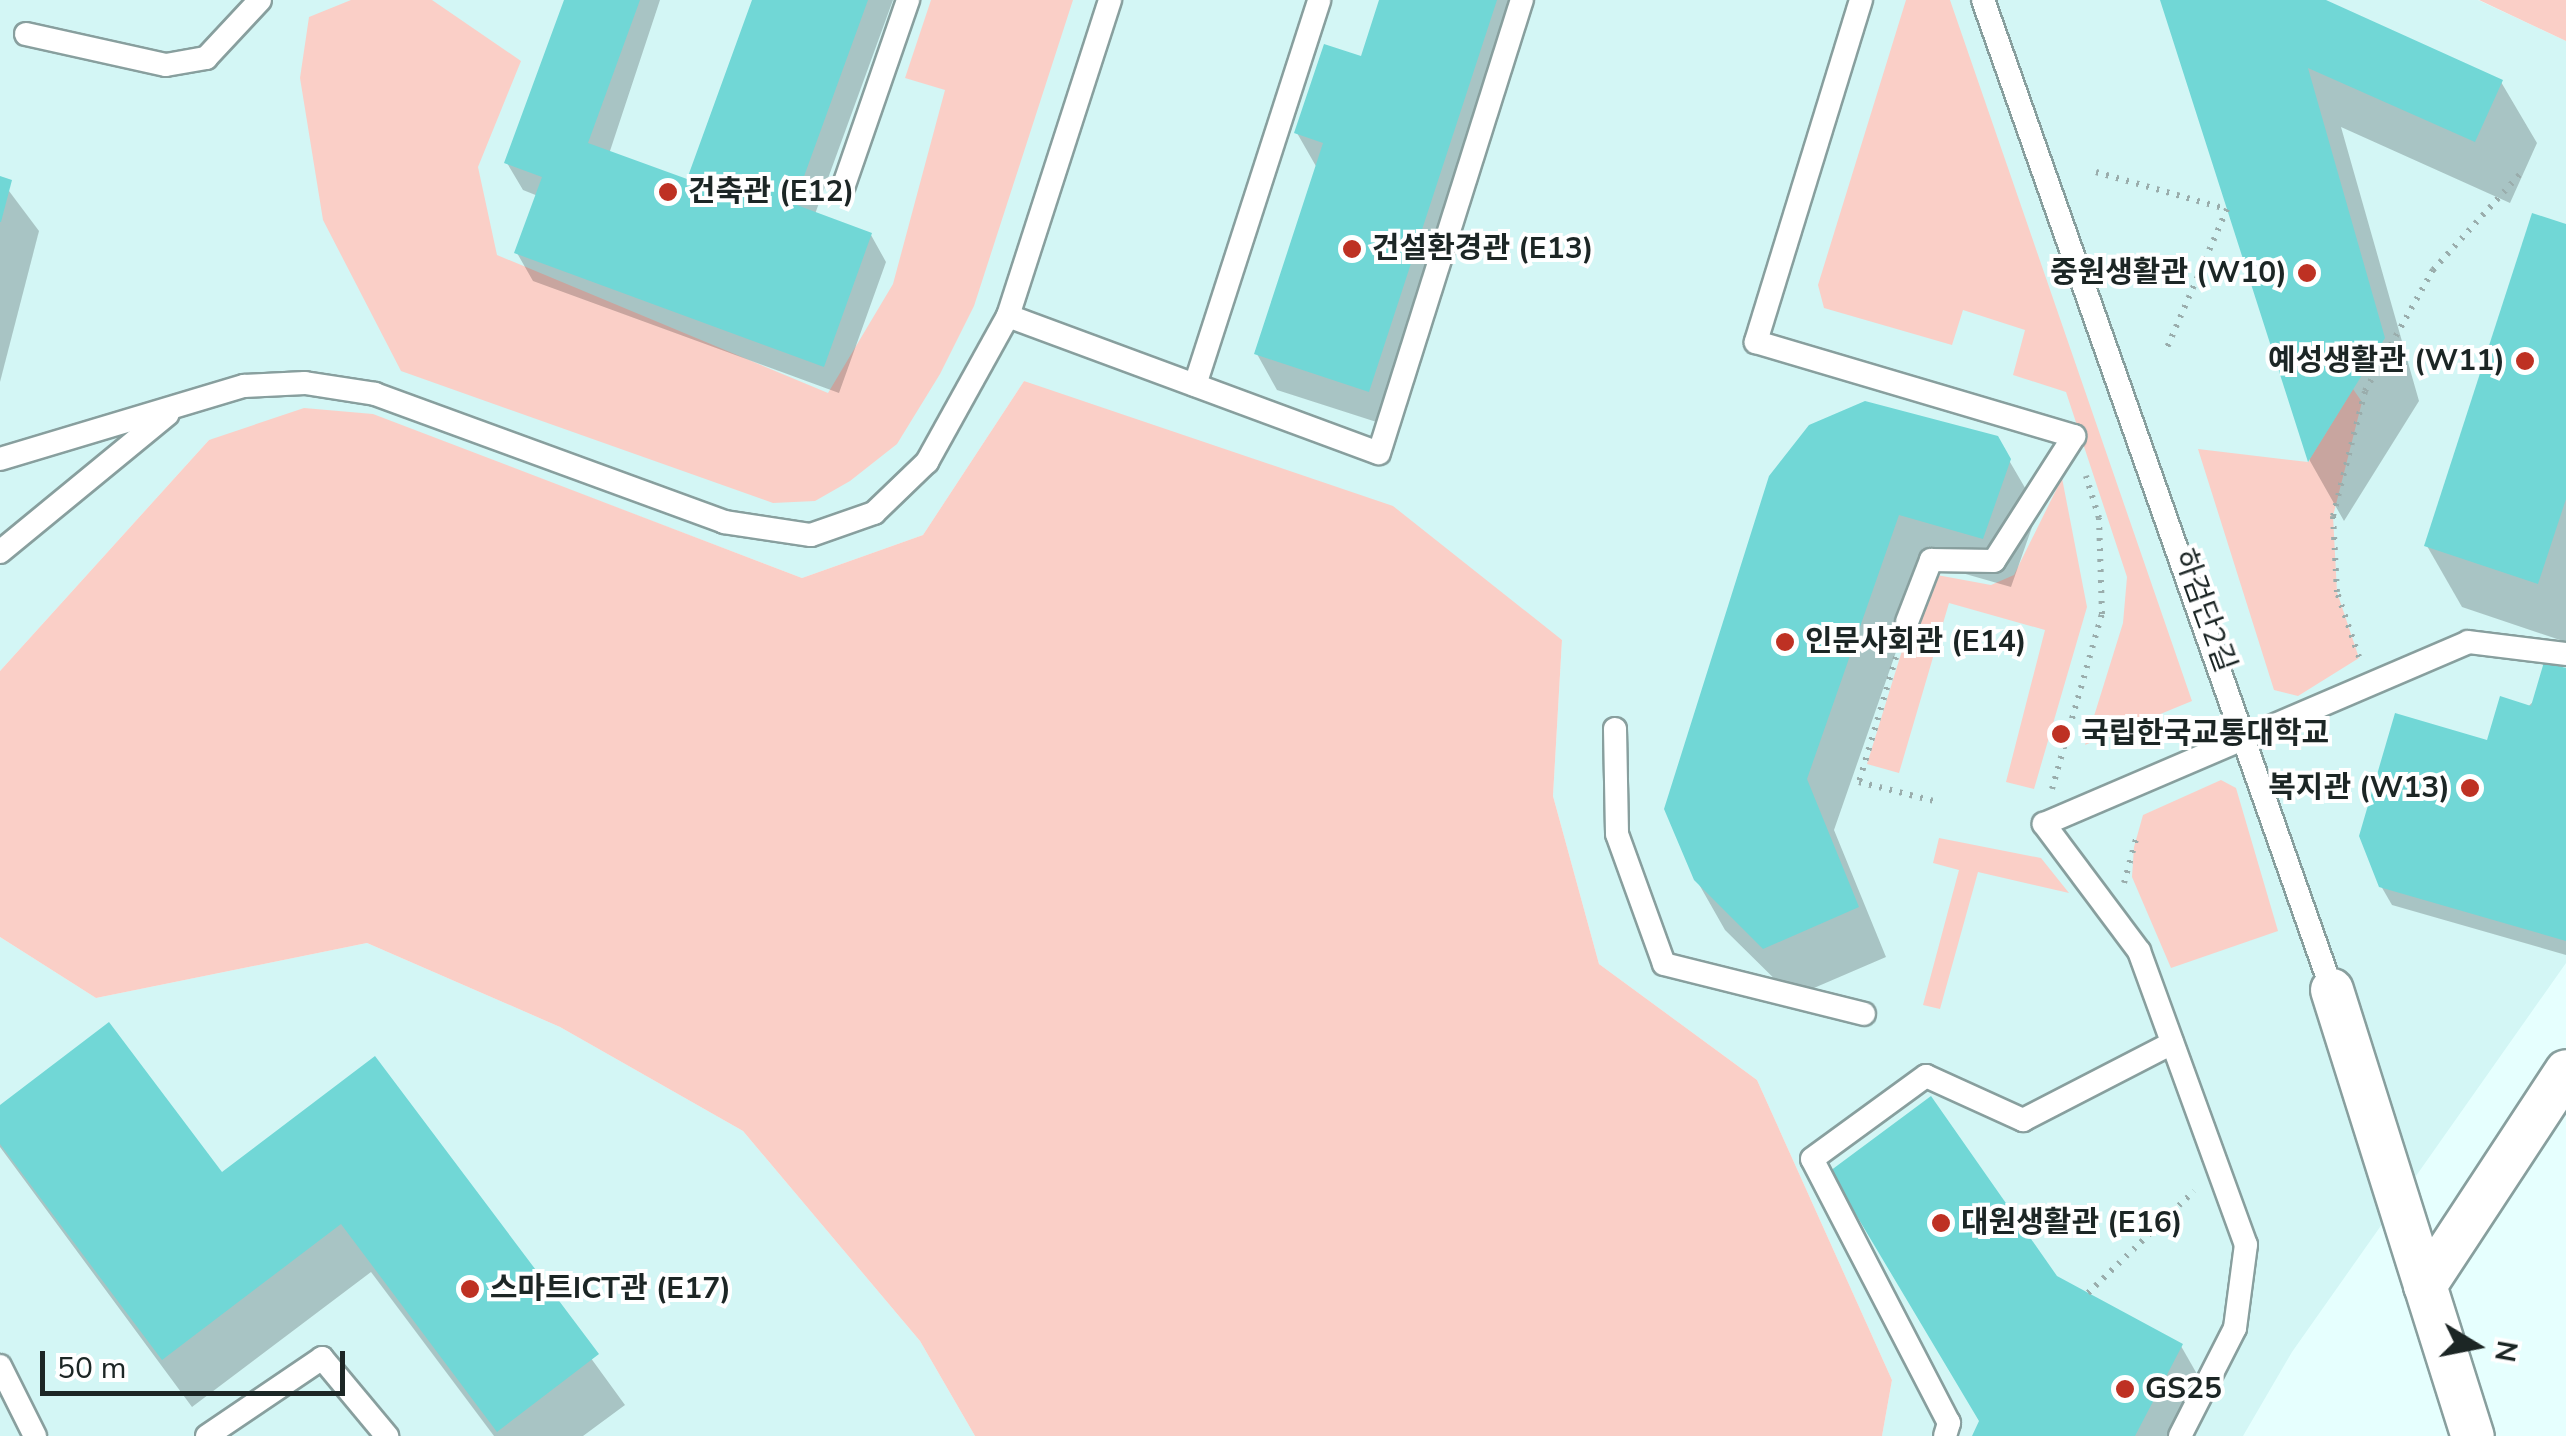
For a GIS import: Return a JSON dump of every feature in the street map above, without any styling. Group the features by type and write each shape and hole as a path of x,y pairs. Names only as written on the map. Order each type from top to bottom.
{"street":[{"name":"하검단2길","path":"2332,990 2473,1436"},
{"path":"2425,1286 2566,1070"}],"lane":[{"path":"26,34 166,64 206,58 260,0"},
{"path":"844,185 908,0"},
{"path":"0,458 244,386 375,394 724,522 811,535 874,513 927,462 1008,316 1110,0"},
{"path":"1195,384 1319,0"},
{"path":"1008,316 1378,453 1522,0"},
{"path":"1861,0 1756,342 2074,436 1994,561 1931,560 1907,622"},
{"name":"하검단2길","path":"1983,0 2250,737 2332,990"},
{"path":"0,552 174,408"},
{"path":"2180,1436 2235,1328 2248,1270 2139,950 2044,824 2468,642 2566,654"},
{"path":"1616,729 1617,834 1664,964 1864,1014"},
{"path":"1945,1436 1949,1423 1812,1159 1926,1076 2023,1120 2172,1043"},
{"path":"208,1436 322,1358 387,1436"},
{"path":"0,1366 35,1436"}],"path":[{"path":"2096,172 2228,209 2166,350"},
{"path":"2359,658 2337,592 2333,516 2365,392 2433,270 2522,173"},
{"path":"2044,824 2102,614 2099,518 2074,436"},
{"path":"1907,622 1859,782 1938,802"},
{"path":"2088,1292 2195,1190"}],"shaded area":[{"name":"국립한국교통대학교","path":"0,0 2478,0 2566,41 2566,963 2292,1352 2243,1436 1882,1436 1892,1380 1757,1080 1599,964 1553,796 1562,640 1024,381 923,535 802,578 373,415 209,440 0,671"},
{"path":"351,0 432,0 521,61 478,167 497,255 828,393 893,284 945,90 905,78 931,0 1073,0 974,306 940,374 897,444 850,481 815,501 773,503 401,371 323,220 300,78 309,17"},
{"path":"1906,0 1950,0 2192,701 2085,745 2123,623 2127,577 2066,392 2013,375 2025,330 1963,310 1952,345 1824,308 1818,285"},
{"path":"2479,0 2566,0 2566,41"},
{"path":"1024,381 1393,506 1562,640 1553,796 1599,964 1757,1080 1892,1380 1882,1436 975,1436 920,1341 743,1131 560,1027 367,943 96,998 0,937 0,671 209,440 304,408 373,414 802,578 923,535"},
{"path":"2353,389 2362,402 2333,516 2337,592 2359,658 2298,696 2274,690 2198,449 2308,462"},
{"path":"2062,478 2087,607 2034,789 2006,782 2045,630 1949,603 1899,773 1867,764 1926,573 1991,585 2014,575"},
{"path":"2221,780 2236,788 2278,931 2171,968 2132,877 2134,847 2143,815"},
{"path":"1939,838 2041,858 2069,893 1978,872 1940,1009 1923,1005 1959,870 1933,863"},
{"path":"0,937 96,998 367,943 560,1027 743,1131 920,1341 975,1436 0,1436"}],"building":[{"name":"건축관 (E12)","path":"564,0 640,0 588,143 687,179 752,0 868,0 794,204 872,233 824,367 514,253 542,177 504,163"},
{"name":"건설환경관 (E13)","path":"1379,0 1497,0 1369,392 1254,354 1323,143 1294,133 1324,44 1361,56"},
{"name":"중원생활관 (W10)","path":"2160,0 2326,0 2503,80 2475,142 2308,68 2385,338 2308,462"},
{"path":"0,176 12,180 1,222 0,222"},
{"name":"예성생활관 (W11)","path":"2532,213 2566,224 2566,499 2538,584 2424,546"},
{"name":"인문사회관 (E14)","path":"1865,401 1998,436 2011,459 1983,539 1899,515 1807,779 1859,907 1763,949 1694,880 1664,809 1769,476 1809,425"},
{"name":"복지관 (W13)","path":"2544,662 2566,668 2566,941 2379,887 2359,836 2395,713 2487,740 2500,696 2531,706"},
{"name":"스마트ICT관 (E17)","path":"109,1022 222,1172 375,1056 599,1354 497,1432 341,1224 162,1360 0,1144 0,1105"},
{"name":"대원생활관 (E16)","path":"1931,1096 2057,1276 2183,1344 2135,1436 1972,1436 1979,1421 1830,1171"}],"place":[{"name":"건축관 (E12)","path":"668,192"},
{"name":"건설환경관 (E13)","path":"1352,249"},
{"name":"중원생활관 (W10)","path":"2307,273"},
{"name":"예성생활관 (W11)","path":"2525,361"},
{"name":"인문사회관 (E14)","path":"1785,642"},
{"name":"국립한국교통대학교","path":"2061,734"},
{"name":"복지관 (W13)","path":"2470,788"},
{"name":"대원생활관 (E16)","path":"1941,1223"},
{"name":"스마트ICT관 (E17)","path":"470,1289"},
{"name":"GS25","path":"2125,1389"}]}
